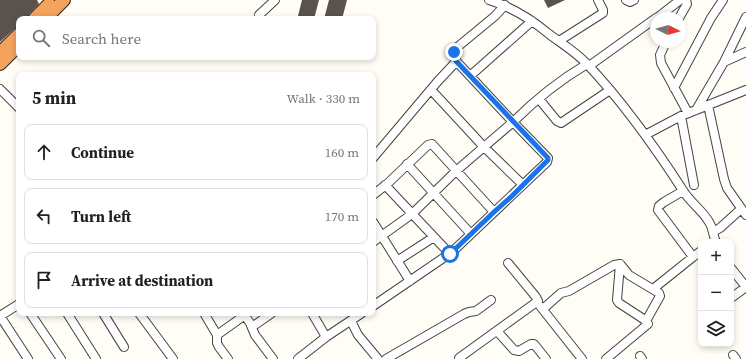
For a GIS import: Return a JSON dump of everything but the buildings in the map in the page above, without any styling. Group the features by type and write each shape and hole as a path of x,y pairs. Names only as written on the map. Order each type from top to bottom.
{"highway":[{"path":"38,16 48,8 64,0"},
{"path":"0,53 16,37"},
{"path":"0,64 16,48"}],"street":[{"path":"259,15 275,0"},
{"path":"492,0 505,5 532,20 588,65 610,90 645,135 683,190 709,221 714,239"},
{"path":"559,41 603,13 604,10 598,0"},
{"path":"626,0 629,2 634,0"},
{"path":"664,12 680,0"},
{"path":"682,12 687,4 686,0"},
{"path":"674,88 711,18 723,0"},
{"path":"376,304 450,254 548,160 548,158 456,61 453,53 455,49 495,16 505,5"},
{"path":"696,110 724,62 746,17"},
{"path":"470,76 532,20"},
{"path":"376,240 412,214 456,171 513,122 526,108 572,72 588,65 650,22"},
{"path":"663,48 660,55 661,63 674,88 684,115 694,185"},
{"path":"724,62 746,52"},
{"path":"376,154 456,61"},
{"path":"0,89 16,105"},
{"path":"539,99 557,121 561,123 610,90"},
{"path":"645,135 684,115 746,90"},
{"path":"434,93 484,147 523,185"},
{"path":"708,105 727,188 744,212 713,232"},
{"path":"376,193 428,145 432,144 494,212"},
{"path":"407,164 471,234"},
{"path":"385,186 450,254"},
{"path":"683,190 664,202 658,208 661,215 693,257"},
{"path":"376,227 410,280"},
{"path":"398,261 434,237"},
{"path":"653,289 698,253"},
{"path":"508,263 536,297 540,306 582,359"},
{"path":"606,359 647,326 648,324 646,321 660,296 658,292 630,275 620,264"},
{"path":"459,359 497,331 561,293 569,291 614,265 620,264"},
{"path":"620,264 617,300 619,303 646,321"},
{"path":"734,272 746,287 734,296"},
{"path":"386,359 464,314 476,311 491,300"},
{"path":"16,306 0,316 28,359"},
{"path":"32,316 61,359"},
{"path":"69,316 96,359"},
{"path":"105,316 124,347"},
{"path":"141,316 173,359"},
{"path":"206,316 217,335 218,343 228,359"},
{"path":"217,335 241,316"},
{"path":"245,316 255,335 272,359"},
{"path":"252,327 268,316"},
{"path":"314,316 326,337"},
{"path":"298,359 356,316 358,335 378,359"},
{"path":"497,331 514,350 519,351 534,344 546,359"}],"route":[{"path":"450,254 548,160 548,158 456,61 454,52"}]}
